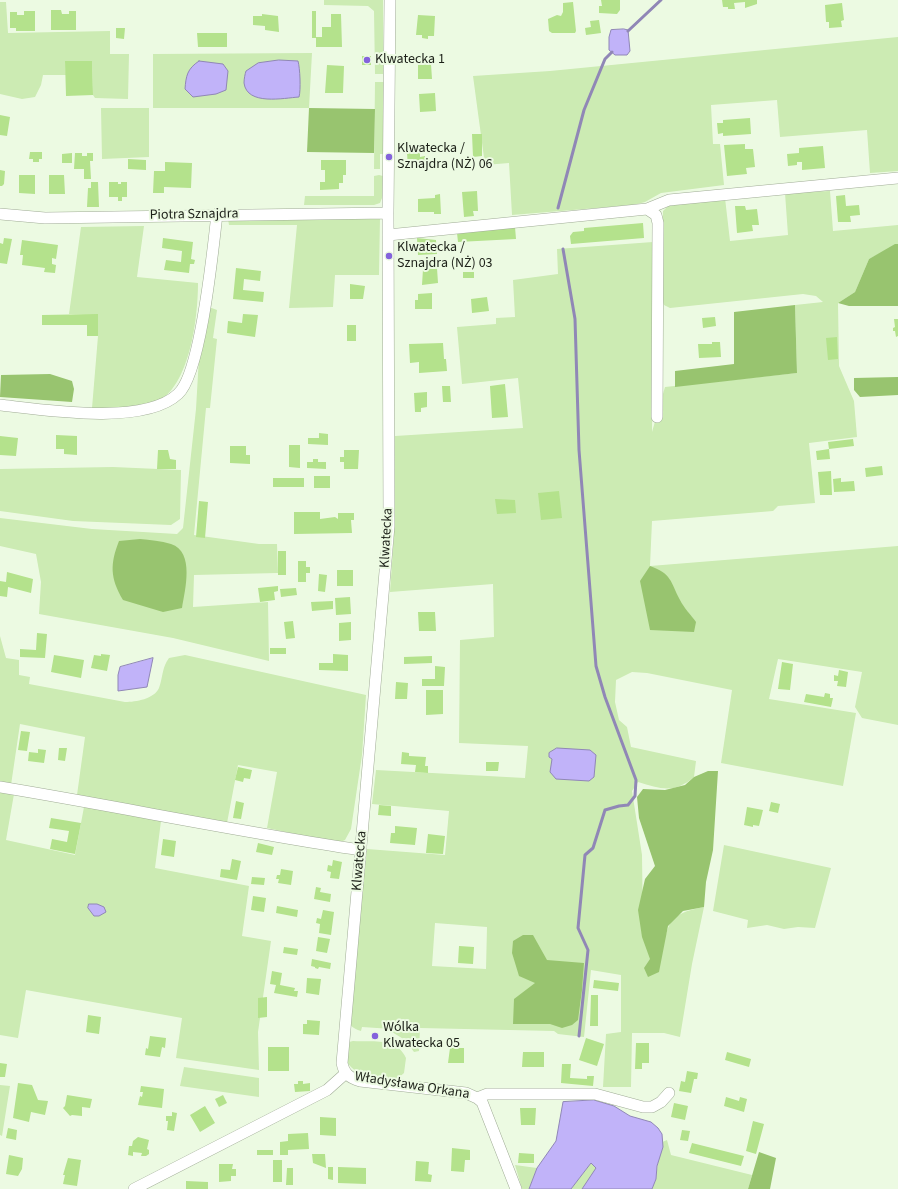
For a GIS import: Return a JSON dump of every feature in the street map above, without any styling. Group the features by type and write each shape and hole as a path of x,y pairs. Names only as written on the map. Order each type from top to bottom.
{"street":[{"name":"Klwatecka","path":"346,1074 343,1069 342,1058 389,526 388,213 390,0"},
{"path":"388,235 647,209 669,200 898,178"},
{"path":"647,209 656,215 658,223 657,417"},
{"name":"Piotra Sznajdra","path":"0,214 45,218 217,214 388,213"},
{"path":"0,405 75,414 111,413 148,409 162,404 179,394 186,382 193,363 205,303 217,214"},
{"path":"0,787 86,801 206,825 361,850"},
{"name":"Władysława Orkana","path":"134,1189 327,1090 346,1074 360,1081 466,1093 477,1098 482,1102 516,1189"},
{"path":"477,1098 487,1094 595,1094 643,1107 652,1107 661,1102 669,1093"}],"green space":[{"path":"324,0 383,0 383,74 375,74 374,11 368,6 324,5"},
{"path":"0,2 6,2 8,33 110,31 110,54 129,54 128,99 95,98 93,95 92,61 65,61 66,75 43,75 41,85 35,97 22,99 0,94"},
{"path":"898,37 898,171 870,173 867,130 780,137 777,100 711,105 713,144 720,144 724,185 661,193 645,202 633,205 512,215 509,163 485,165 473,76 550,71"},
{"path":"312,53 309,108 153,108 153,54"},
{"path":"375,82 384,82 385,154 380,154 380,169 374,169"},
{"path":"101,108 149,108 149,157 102,159"},
{"path":"309,108 375,109 374,153 307,152"},
{"path":"374,176 383,176 384,193 380,203 374,205 304,205 305,196 374,196"},
{"path":"830,191 833,231 898,225 898,244 869,259 855,292 838,303 839,366 854,401 857,437 809,443 815,503 778,506 773,511 652,521 650,566 898,546 898,725 862,718 855,707 862,672 778,659 769,699 856,713 843,786 721,763 732,690 647,673 632,672 616,680 615,702 619,720 627,727 631,747 696,761 694,777 680,786 674,788 661,788 638,782 632,791 642,855 643,930 661,955 666,934 672,921 683,913 704,907 692,964 680,1037 664,1033 632,1033 631,1087 603,1087 606,1034 621,1032 621,975 591,970 584,1037 558,1034 554,1031 420,1028 419,1051 414,1052 405,1040 392,1032 392,1029 362,1027 361,1031 355,1029 350,1024 349,1016 367,849 445,855 449,811 372,804 376,770 525,778 528,746 459,743 460,640 494,637 493,584 390,592 394,535 395,436 523,428 518,378 462,384 457,327 496,324 496,318 515,317 513,280 558,274 557,249 653,242 652,432 665,387 797,373 795,305 823,302 816,296 803,294 670,308 664,305 662,299 663,211 668,206 725,198 730,241 788,235 785,193","holes":["435,923 487,927 486,969 432,966"]},
{"path":"380,217 379,275 335,275 333,307 289,308 297,225 229,225 228,219"},
{"path":"144,226 137,277 198,283 196,315 189,353 183,371 174,386 164,398 150,405 136,408 92,408 98,336 98,315 69,314 81,227"},
{"path":"895,244 898,244 898,306 849,306 838,303 855,292 869,259"},
{"path":"795,305 797,373 675,387 675,371 734,364 734,312"},
{"path":"209,307 217,310 213,338 217,339 210,408 206,408 194,535 259,544 277,544 278,573 194,575 193,607 268,602 269,661 173,638 39,614 41,582 36,554 0,546 0,518 92,529 177,534 183,528 196,409 199,357"},
{"path":"50,374 72,381 74,389 72,402 0,397 1,375"},
{"path":"898,377 898,395 860,397 854,390 854,378"},
{"path":"113,467 181,470 180,519 171,525 73,521 0,511 0,469"},
{"path":"140,539 171,544 178,548 183,555 187,572 182,608 163,612 123,600 116,585 113,571 116,549 119,541"},
{"path":"650,566 663,572 670,579 682,603 696,622 694,632 650,630 640,581"},
{"path":"0,636 6,658 19,660 19,675 30,677 29,684 125,702 149,697 157,692 169,658 185,655 366,695 362,755 351,829 345,840 338,843 267,828 277,772 238,765 227,823 77,795 85,737 20,724 11,785 0,783"},
{"path":"708,771 718,771 713,850 706,882 704,907 683,911 668,926 659,972 648,977 644,968 650,959 642,937 638,910 645,879 655,866 639,818 637,797 643,789 665,790 685,785 694,777"},
{"path":"0,791 14,794 6,840 75,855 84,807 161,821 155,868 249,886 242,936 271,941 258,1032 259,1070 176,1058 182,1018 26,990 18,1038 0,1035"},
{"path":"724,845 831,868 815,928 798,927 784,929 767,925 747,928 748,920 713,911"},
{"path":"523,935 533,935 547,960 584,963 578,1020 572,1025 562,1028 550,1024 513,1024 514,999 535,983 519,976 512,953 513,941"},
{"path":"349,1042 384,1042 397,1047 402,1051 406,1058 404,1073 396,1080 369,1076 357,1072 347,1062"},
{"path":"184,1067 259,1078 259,1097 180,1086"},
{"path":"0,1085 10,1086 2,1136 0,1135"},
{"path":"667,1140 671,1155 752,1175 748,1189 652,1189 656,1179 660,1143"},
{"path":"759,1152 776,1158 770,1189 748,1189"},
{"path":"591,1163 597,1168 582,1189 571,1189"},
{"path":"515,1165 537,1168 529,1189 522,1189"}],"shaded area":[{"path":"611,30 628,30 630,51 627,55 615,55 609,50 609,37"},
{"path":"279,60 298,61 300,79 299,97 267,99 252,95 247,90 244,83 246,71 258,63"},
{"path":"199,61 223,64 228,71 226,90 216,94 193,97 185,89 188,73"},
{"path":"153,658 147,687 118,691 118,675 120,667"},
{"path":"557,748 590,750 596,755 594,777 589,781 556,779 550,772 552,759 549,757 549,753"},
{"path":"89,904 97,904 104,907 106,912 99,916 94,916 88,908"},
{"path":"594,1100 614,1106 630,1116 651,1122 662,1134 663,1147 657,1166 656,1179 652,1189 582,1189 596,1168 591,1163 571,1189 529,1189 537,1168 556,1141 563,1102"}],"building":[{"path":"601,0 620,0 620,10 617,14 599,13 599,6 602,6"},
{"path":"722,0 757,0 757,4 745,8 745,2 734,3 735,9 728,9 728,7 723,7"},
{"path":"573,2 575,33 552,33 549,31 548,19 557,15 561,16 563,12 563,3"},
{"path":"842,3 844,20 841,21 842,27 829,28 829,22 826,22 825,5"},
{"path":"51,10 61,10 62,14 69,14 69,11 76,11 76,30 51,30"},
{"path":"24,11 35,11 35,31 16,31 16,28 10,28 10,12 17,12 17,15 24,15"},
{"path":"312,11 316,11 316,38 312,38"},
{"path":"262,14 278,16 279,32 265,30 265,26 253,25 253,16 262,16"},
{"path":"331,14 341,14 342,47 316,47 316,37 322,37 322,27 331,27"},
{"path":"418,15 435,16 434,36 428,36 428,39 422,38 422,35 416,35"},
{"path":"599,20 601,33 586,35 585,28 591,27 590,21"},
{"path":"116,28 125,28 124,39 116,38"},
{"path":"197,33 227,33 227,47 198,47"},
{"name":"Klwatecka 1","path":"362,56 371,56 371,65 362,65"},
{"path":"65,61 92,61 93,95 66,96"},
{"path":"431,64 432,79 418,79 418,65"},
{"path":"327,65 344,66 343,93 325,93"},
{"path":"435,93 436,111 420,112 419,94"},
{"path":"0,115 10,117 7,136 0,135"},
{"path":"750,118 751,134 723,136 723,133 718,134 717,123 723,123 723,120"},
{"path":"472,134 482,134 482,156 473,157"},
{"path":"745,144 745,149 753,149 755,167 746,168 747,174 727,176 724,145"},
{"path":"823,146 825,168 802,170 802,162 797,162 797,165 788,166 787,154 799,153 799,148"},
{"path":"420,151 420,157 425,156 425,163 420,164 420,169 408,170 407,152"},
{"path":"30,152 42,152 42,159 39,159 39,162 33,162 33,159 29,159"},
{"path":"72,153 72,163 62,163 62,154"},
{"path":"75,153 82,153 82,156 87,156 87,153 93,153 93,161 90,161 91,179 84,179 84,169 74,169"},
{"path":"128,159 146,160 146,170 128,169"},
{"path":"321,160 346,160 346,175 343,175 343,183 339,183 339,189 320,190 320,182 325,182 325,170 321,170"},
{"path":"165,162 192,163 191,188 164,187 164,193 153,193 154,171 165,171"},
{"path":"0,170 5,171 4,184 2,186 0,186"},
{"path":"19,175 35,175 35,194 19,193"},
{"path":"49,175 64,175 65,194 49,194"},
{"path":"91,182 98,182 99,207 87,207 88,188 91,188"},
{"path":"109,182 118,182 118,184 121,184 121,182 127,182 127,197 122,197 122,201 118,201 118,197 109,197"},
{"path":"477,191 478,211 473,211 474,216 464,217 462,192"},
{"path":"440,194 441,214 434,214 434,212 418,212 418,199 435,198 435,195"},
{"path":"845,195 846,206 859,205 860,215 850,216 851,222 838,222 836,196"},
{"path":"735,206 745,206 746,210 757,209 759,225 752,225 753,231 737,233"},
{"path":"643,223 644,238 571,244 570,236 573,232 584,231 584,228"},
{"path":"515,227 516,239 458,242 457,233"},
{"path":"4,238 12,239 7,264 0,263 0,243 3,244"},
{"path":"163,238 193,242 191,259 195,260 194,264 190,264 189,273 164,270 166,260 181,262 182,251 162,248"},
{"path":"417,238 436,240 437,254 418,255"},
{"path":"22,240 58,245 56,259 52,258 52,264 56,265 55,273 44,272 45,268 22,265 23,255 20,255"},
{"path":"236,268 261,271 260,281 244,279 243,290 264,292 263,302 233,299"},
{"path":"437,268 438,283 422,285 423,269"},
{"path":"463,272 474,272 474,278 463,278"},
{"path":"350,284 365,286 363,299 350,299"},
{"path":"432,293 432,309 415,309 415,300 418,300 418,294"},
{"path":"487,297 489,311 472,313 471,299"},
{"path":"98,314 98,336 87,336 87,325 42,325 42,315"},
{"path":"243,314 258,315 255,337 227,333 228,321 242,323"},
{"path":"715,317 716,326 703,328 702,318"},
{"path":"894,319 898,319 898,336 896,337 895,331 893,331 893,328 895,327"},
{"path":"347,325 356,325 356,341 347,341"},
{"path":"837,337 838,359 828,360 826,338"},
{"path":"712,342 720,342 721,357 699,358 698,344 712,344"},
{"path":"443,343 444,359 446,359 447,371 419,373 419,362 410,363 409,344"},
{"path":"505,384 508,417 492,418 490,386"},
{"path":"442,386 450,386 451,402 443,402"},
{"path":"427,392 427,407 421,408 421,412 415,412 414,393"},
{"path":"319,433 328,434 328,445 308,444 308,438 319,438"},
{"path":"56,435 77,436 77,455 64,454 64,449 56,449"},
{"path":"0,436 18,438 16,456 0,455"},
{"path":"853,439 854,446 829,449 828,442"},
{"path":"289,445 300,445 300,468 289,467"},
{"path":"230,446 246,446 246,455 250,455 250,464 230,463"},
{"path":"829,449 830,459 817,460 816,451"},
{"path":"158,450 168,450 170,459 176,460 176,469 157,469"},
{"path":"344,450 359,450 358,469 344,469 344,462 340,462 340,457 344,457"},
{"path":"313,459 318,459 318,462 326,462 326,469 307,468 307,462 313,462"},
{"path":"882,466 883,475 866,477 865,468"},
{"path":"831,471 832,495 820,495 818,472"},
{"path":"314,476 330,476 330,488 314,488"},
{"path":"273,478 304,478 304,487 273,487"},
{"path":"841,478 841,482 854,481 855,491 834,492 833,479"},
{"path":"559,491 562,518 541,520 538,493"},
{"path":"495,499 515,500 516,513 497,514"},
{"path":"199,501 208,502 205,538 196,537"},
{"path":"294,512 320,512 320,519 335,517 338,519 338,513 354,513 354,520 351,520 352,533 294,534"},
{"path":"278,551 286,551 286,575 278,575"},
{"path":"298,561 306,561 306,567 310,567 310,573 306,573 306,582 298,582"},
{"path":"337,570 353,570 353,586 337,586"},
{"path":"7,572 33,579 31,593 8,587 7,597 0,596 0,581 6,582"},
{"path":"319,574 327,575 325,592 318,591"},
{"path":"278,586 278,591 274,592 275,600 260,602 258,588"},
{"path":"296,588 297,595 281,597 280,589"},
{"path":"350,597 351,614 336,615 335,598"},
{"path":"333,601 333,609 312,611 311,602"},
{"path":"418,612 435,612 436,631 419,631"},
{"path":"293,621 295,638 286,639 284,622"},
{"path":"351,622 351,640 339,641 339,623"},
{"path":"37,633 47,634 45,658 20,657 20,649 36,650"},
{"path":"270,648 286,648 286,654 270,654"},
{"path":"101,654 110,655 107,671 91,668 94,655 101,656"},
{"path":"333,654 348,655 348,671 319,670 319,663 333,663"},
{"path":"54,655 84,660 81,678 51,672"},
{"path":"432,656 432,663 404,664 404,657"},
{"path":"782,662 793,664 790,690 778,689"},
{"path":"435,666 445,667 444,686 422,686 422,679 435,679"},
{"path":"839,670 848,672 846,687 837,686 838,681 834,681 834,675 838,676"},
{"path":"396,682 408,683 407,699 395,699"},
{"path":"426,690 443,690 443,714 426,715"},
{"path":"825,693 830,694 830,698 833,698 831,707 804,702 806,694 824,697"},
{"path":"21,731 30,732 27,751 18,750"},
{"path":"59,748 67,748 65,761 58,760"},
{"path":"38,749 46,750 44,763 28,761 29,752 38,753"},
{"path":"402,752 409,753 409,756 426,757 425,766 428,766 428,773 415,772 416,765 401,764"},
{"path":"486,762 499,762 498,771 486,771"},
{"path":"238,767 252,770 250,779 244,778 243,782 235,780"},
{"path":"236,801 244,803 241,819 233,818"},
{"path":"771,802 780,804 778,813 769,811"},
{"path":"379,805 391,806 391,816 378,815"},
{"path":"747,807 763,810 759,826 753,825 753,827 744,825"},
{"path":"51,818 81,823 75,854 50,849 52,839 67,842 69,831 49,828"},
{"path":"395,826 417,828 415,845 390,843 391,833 395,833"},
{"path":"428,834 445,836 443,854 426,853"},
{"path":"163,839 176,841 174,857 161,855"},
{"path":"258,843 274,847 272,855 256,852"},
{"path":"232,859 241,861 237,880 220,877 221,869 230,870"},
{"path":"333,860 342,862 339,879 330,878 331,872 327,871 328,865 332,866"},
{"path":"281,869 293,871 291,885 278,883 279,879 276,879 277,875 280,875"},
{"path":"252,877 265,878 264,885 251,884"},
{"path":"316,887 321,888 320,892 331,894 330,902 314,899"},
{"path":"253,896 266,898 264,912 251,910"},
{"path":"277,906 298,910 297,917 276,913"},
{"path":"323,910 334,912 331,935 319,933 320,924 316,923 317,918 321,919"},
{"path":"318,937 330,939 327,953 316,951"},
{"path":"459,946 474,947 473,964 458,963"},
{"path":"284,947 298,949 297,955 283,953"},
{"path":"312,959 331,963 330,969 319,967 318,969 311,966"},
{"path":"272,971 282,973 280,985 295,988 294,991 298,991 297,997 274,993 276,985 270,984"},
{"path":"307,978 321,979 319,995 306,993"},
{"path":"594,980 619,983 618,991 593,988"},
{"path":"591,995 598,995 598,1026 590,1026"},
{"path":"267,997 267,1017 258,1018 258,998"},
{"path":"88,1015 101,1017 99,1034 86,1032"},
{"path":"307,1020 320,1021 319,1035 303,1034 303,1024 307,1024"},
{"path":"150,1036 166,1038 165,1048 162,1047 160,1057 145,1055 146,1048 148,1049"},
{"path":"586,1038 604,1044 597,1066 579,1060"},
{"path":"636,1043 649,1043 649,1063 642,1063 642,1069 635,1069"},
{"path":"268,1047 289,1047 289,1071 268,1071"},
{"path":"450,1048 464,1048 464,1063 448,1063"},
{"path":"523,1052 544,1052 544,1067 522,1067"},
{"path":"727,1052 751,1059 749,1067 725,1060"},
{"path":"0,1063 7,1064 5,1077 0,1077"},
{"path":"562,1064 571,1064 570,1078 587,1079 587,1076 594,1076 593,1086 561,1083"},
{"path":"687,1071 698,1073 697,1079 694,1079 691,1093 679,1091 681,1081 685,1082"},
{"path":"298,1081 303,1081 303,1084 310,1083 310,1091 295,1092 294,1084 298,1084"},
{"path":"18,1083 32,1085 38,1100 48,1101 45,1115 31,1112 29,1122 13,1118"},
{"path":"141,1086 164,1089 162,1108 138,1105 140,1096 142,1097 143,1092 140,1092"},
{"path":"67,1095 92,1099 90,1108 82,1107 82,1116 70,1116 63,1108 65,1106"},
{"path":"223,1095 227,1103 219,1107 215,1099"},
{"path":"726,1097 739,1101 740,1097 747,1099 744,1112 724,1106"},
{"path":"674,1103 688,1106 685,1120 671,1117"},
{"path":"205,1106 215,1123 200,1132 190,1115"},
{"path":"520,1108 536,1108 535,1125 521,1125"},
{"path":"172,1112 177,1113 174,1131 167,1130 168,1121 166,1121 166,1116 172,1116"},
{"path":"320,1117 336,1118 336,1136 320,1135"},
{"path":"753,1121 764,1124 756,1154 746,1151"},
{"path":"8,1128 17,1130 16,1140 6,1138"},
{"path":"682,1130 690,1131 688,1141 680,1140"},
{"path":"308,1133 309,1149 288,1150 288,1155 280,1155 280,1142 288,1141 288,1134"},
{"path":"138,1137 149,1140 147,1149 149,1150 149,1154 146,1156 141,1156 142,1153 133,1152 133,1156 128,1155 129,1146 132,1146 133,1141"},
{"path":"692,1143 744,1156 741,1166 689,1153"},
{"path":"452,1148 470,1150 470,1160 465,1160 464,1172 451,1171"},
{"path":"257,1150 273,1150 273,1155 257,1155"},
{"path":"519,1153 534,1154 534,1163 518,1163"},
{"path":"312,1154 325,1154 326,1168 313,1163"},
{"path":"9,1155 23,1158 22,1169 18,1176 6,1174"},
{"path":"68,1158 81,1160 77,1186 63,1184 65,1175 63,1175"},
{"path":"273,1160 282,1160 282,1182 273,1182"},
{"path":"416,1161 429,1162 428,1174 432,1175 431,1182 415,1181"},
{"path":"219,1164 233,1164 232,1169 236,1169 236,1176 231,1176 231,1181 219,1182"},
{"path":"328,1167 333,1167 333,1180 328,1179"},
{"path":"338,1167 366,1168 366,1184 338,1183"},
{"path":"287,1168 293,1168 293,1185 286,1185"},
{"path":"186,1181 208,1182 208,1189 186,1189"}],"waterway":[{"path":"628,31 661,0"},
{"path":"558,208 584,110 605,59 612,52"},
{"path":"563,249 575,319 579,450 596,666 605,697 636,780 635,796 628,805 605,810 593,848 585,855 578,928 588,950 579,1036"}],"place":[{"name":"Klwatecka 1","path":"367,60"},
{"name":"Klwatecka / Sznajdra (NŻ) 06","path":"389,157"},
{"name":"Klwatecka / Sznajdra (NŻ) 03","path":"389,256"},
{"name":"Wólka Klwatecka 05","path":"375,1036"}]}
